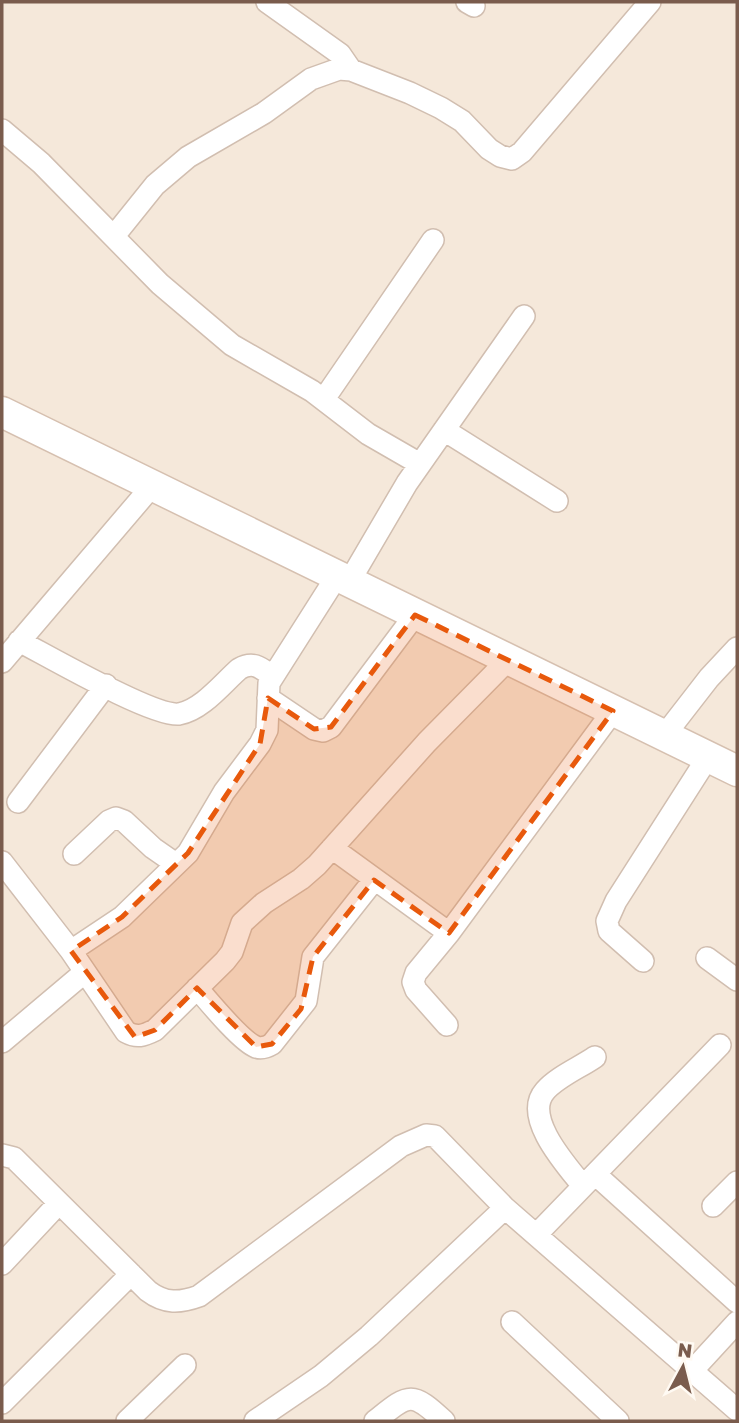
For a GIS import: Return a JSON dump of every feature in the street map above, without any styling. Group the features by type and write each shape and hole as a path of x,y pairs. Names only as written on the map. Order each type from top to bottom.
{"street":[{"path":"267,2 340,54 351,69"},
{"path":"114,236 155,185 188,157 264,113 311,79 339,69 351,69 441,108 461,121 489,149 512,159 522,152 650,2"},
{"path":"2,130 41,163 160,284 232,345 324,399 368,435 420,464"},
{"path":"324,399 433,240"},
{"path":"71,951 122,917 188,853 219,800 260,744 267,730 269,683 272,676 524,316"},
{"path":"2,412 737,771"},
{"path":"444,429 557,501"},
{"path":"2,662 152,485"},
{"path":"268,698 314,729 323,731 331,727 415,615"},
{"path":"19,641 152,708 180,713 204,700 247,664 257,665 272,676"},
{"path":"664,736 709,678 737,649"},
{"path":"2,862 71,951 126,1032 135,1037 144,1036 155,1030 232,952 242,923 264,902 301,879 427,742 508,660"},
{"path":"18,802 106,685"},
{"path":"447,1025 416,990 413,982 416,973 449,933 613,711"},
{"path":"643,961 609,930 607,922 616,901 708,757"},
{"path":"75,854 109,821 117,818 176,864"},
{"path":"332,848 449,933"},
{"path":"197,988 245,1039 256,1047 265,1048 272,1044 301,1009 309,993 313,957 374,880"},
{"path":"707,958 737,980"},
{"path":"2,1042 85,972"},
{"path":"536,1235 720,1045"},
{"path":"595,1057 544,1092 537,1107 541,1124 566,1165 589,1180 737,1302"},
{"path":"2,1155 14,1158 156,1297 178,1302 199,1296 401,1146 426,1135 435,1136 505,1208 737,1410"},
{"path":"713,1206 737,1182"},
{"path":"2,1264 60,1203"},
{"path":"255,1421 321,1376 369,1336 505,1208"},
{"path":"2,1403 131,1274"},
{"path":"512,1322 618,1421"},
{"path":"692,1371 737,1322"},
{"path":"127,1421 186,1364"},
{"path":"375,1421 397,1404 416,1399 424,1402 444,1421"}],"highlighted area":[{"path":"415,615 613,711 449,933 374,880 313,957 301,1009 272,1044 256,1047 197,988 155,1030 135,1037 71,951 122,917 188,853 260,744 268,698 314,729 331,727"}],"shaded area":[{"path":"2,2 737,2 737,1421 2,1421"}]}
